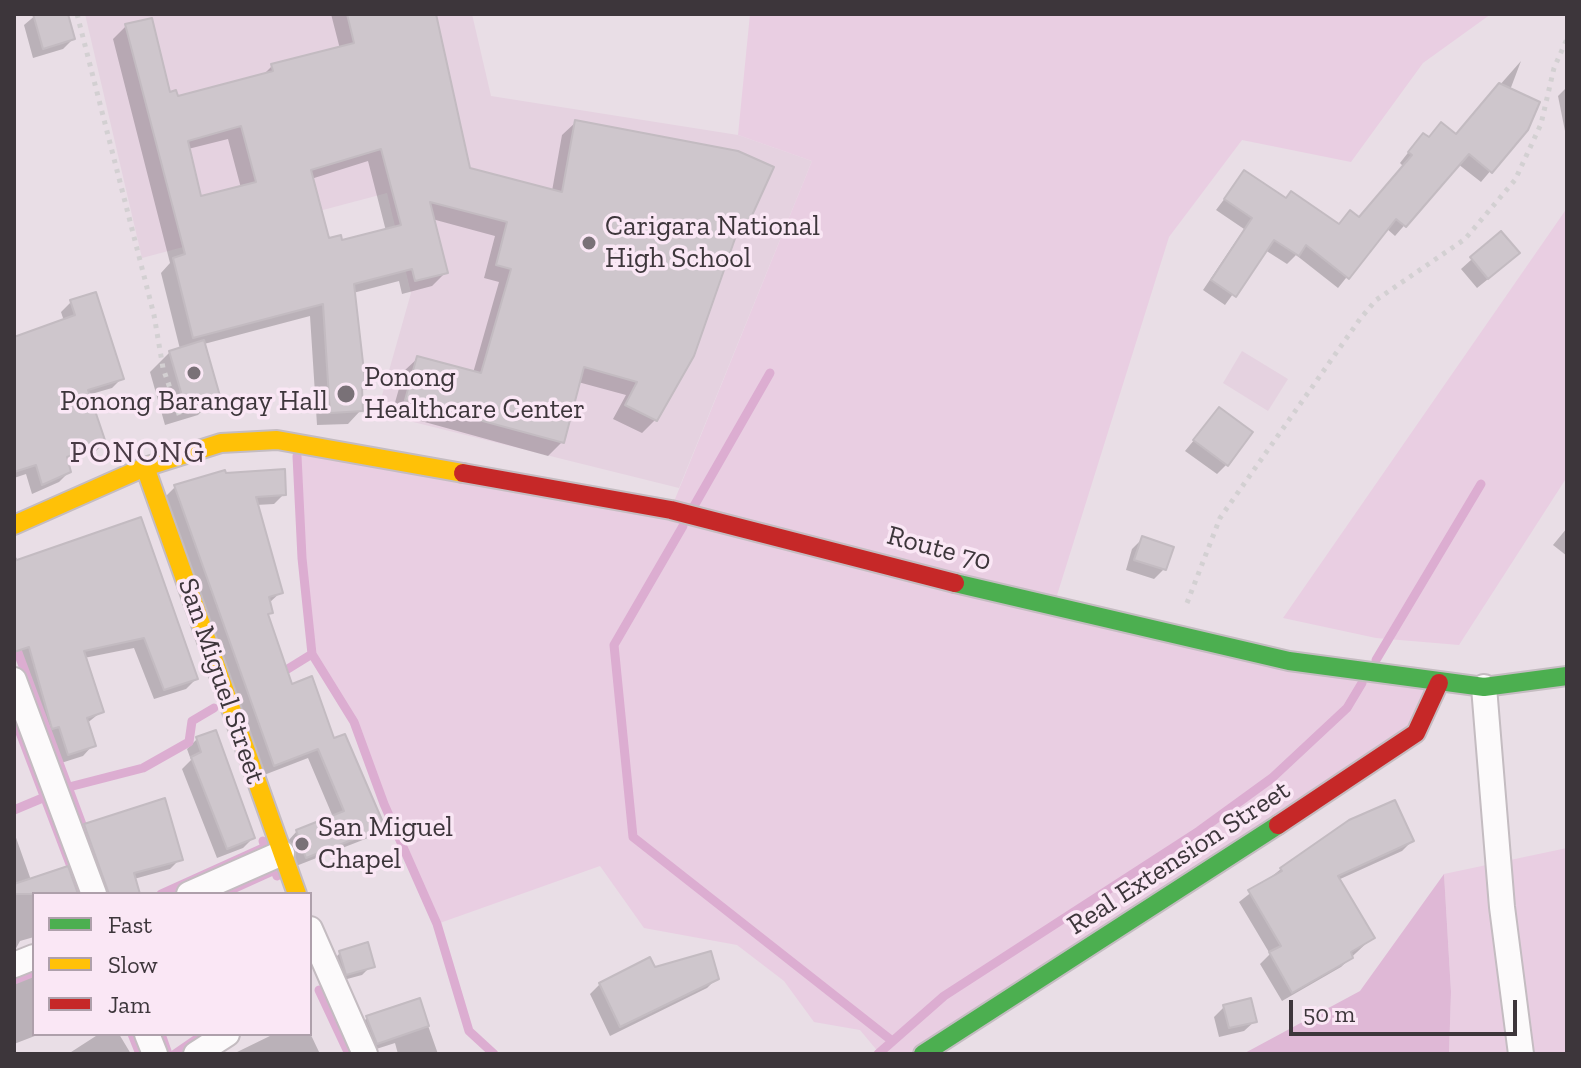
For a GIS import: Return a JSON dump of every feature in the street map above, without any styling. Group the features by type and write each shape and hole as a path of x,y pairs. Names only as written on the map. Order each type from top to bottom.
{"main road":[{"name":"Route 70","path":"14,525 145,467 190,452 221,443 277,440 671,510 1053,609 1289,661 1484,687 1567,676"},
{"name":"San Miguel Street","path":"145,467 296,892"},
{"name":"Real Extension Street","path":"923,1054 1173,895 1416,733 1433,682"}],"street":[{"path":"14,680 93,892"},
{"path":"1484,687 1502,907 1521,1054"},
{"path":"194,892 282,853"},
{"path":"312,942 317,974 365,1054"},
{"path":"196,1054 224,1036"}],"path":[{"path":"77,14 154,315 163,368 190,452"},
{"path":"1177,637 1220,518 1360,319 1376,300 1465,239 1515,180 1541,124 1554,68 1567,39"}],"shaded area":[{"name":"Carigara National High School","path":"85,14 472,14 491,96 738,135 812,161 679,488 377,413 411,293 387,193 142,258"},
{"path":"750,14 1491,14 1423,63 1351,162 1242,140 1169,237 1053,608 1439,683 1416,733 923,1054 880,1054 860,1030 814,1022 784,981 737,945 644,928 600,866 437,924 384,804 354,722 312,654 302,558 297,444 671,509 812,161 738,135"},
{"path":"1567,208 1567,477 1459,645 1376,638 1283,618"},
{"path":"1242,351 1288,379 1268,411 1223,383"},
{"path":"1567,848 1567,1054 1449,1054 1451,992 1444,874"},
{"path":"1444,874 1451,992 1449,1054 1243,1054 1360,991"}],"building":[{"path":"33,14 68,14 75,39 43,49"},
{"name":"Carigara National High School","path":"347,14 436,14 470,168 562,192 575,120 738,151 774,167 744,233 738,230 694,356 657,421 625,405 637,382 584,367 564,443 405,400 417,356 481,373 511,269 496,265 507,222 430,202 448,273 415,281 412,269 354,284 366,389 362,388 363,411 330,413 323,304 193,338 173,258 185,254 125,24 152,18 170,92 176,90 178,96 273,71 271,64 354,43","holes":["241,126 256,182 201,196 188,141","381,149 401,225 342,240 341,235 329,238 311,170"]},
{"path":"1499,83 1540,102 1528,130 1492,173 1469,154 1406,227 1396,219 1349,279 1306,245 1299,256 1274,240 1236,297 1211,280 1252,218 1224,199 1244,170 1286,198 1291,191 1339,224 1350,210 1359,217 1412,155 1408,152 1423,133 1429,137 1441,122 1456,134"},
{"path":"1501,231 1520,253 1488,279 1470,257"},
{"path":"96,292 124,379 88,390 106,443 67,457 71,472 42,485 36,465 14,472 14,337 75,315 70,300"},
{"name":"Ponong Barangay Hall","path":"204,340 220,396 185,406 169,351"},
{"path":"1219,407 1253,432 1228,466 1193,440"},
{"path":"285,469 286,495 256,497 283,593 269,597 273,613 268,614 292,684 312,676 334,738 345,734 385,827 306,858 296,830 344,811 318,749 274,766 174,485 225,470 226,473"},
{"path":"141,517 198,679 164,690 144,638 84,651 104,712 87,718 96,746 68,755 59,727 52,729 29,647 14,652 14,561"},
{"path":"1142,536 1174,547 1166,570 1134,560"},
{"path":"216,730 255,838 227,849 191,757 201,752 196,737"},
{"path":"165,798 183,860 134,873 139,892 108,892 84,824"},
{"path":"1395,800 1414,841 1338,876 1375,938 1351,952 1353,958 1292,993 1269,952 1281,946 1248,890 1282,871 1280,868 1349,820"},
{"path":"68,866 77,892 14,894 14,884"},
{"path":"368,942 375,967 346,975 339,951"},
{"path":"711,951 719,979 620,1027 599,983 650,957 655,967"},
{"path":"420,998 429,1026 377,1044 366,1016"},
{"path":"1251,998 1257,1022 1229,1028 1223,1005"}],"waterway":[{"path":"694,506 770,373"},
{"path":"297,456 302,558 312,654 354,722 384,804 437,924 469,1031 494,1054"},
{"path":"1376,660 1481,484"},
{"path":"683,526 614,645 633,837 891,1040"},
{"path":"14,642 99,870"},
{"path":"278,675 312,654"},
{"path":"878,1054 944,996 1199,831 1272,778 1347,708 1362,683"},
{"path":"69,787 143,768 189,742 192,721 214,708"},
{"path":"14,717 81,892"},
{"path":"14,810 45,797"},
{"path":"165,892 265,847 263,841"},
{"path":"226,892 275,870 277,876"},
{"path":"14,980 32,973"},
{"path":"319,990 349,1054"},
{"path":"133,1036 140,1054"},
{"path":"162,1036 168,1054"},
{"path":"175,1054 201,1036"}],"traffic: fast":[{"path":"955,583 1289,661 1484,687 1567,676"},
{"path":"923,1054 1278,825"}],"traffic: slow":[{"path":"14,525 145,467 221,443 277,440 463,473"},
{"path":"145,467 296,892"}],"traffic: jam":[{"path":"463,473 671,510 955,583"},
{"path":"1278,825 1416,733 1439,683"}],"place":[{"name":"Carigara National High School","path":"589,243"},
{"name":"Ponong Barangay Hall","path":"194,373"},
{"name":"Ponong Healthcare Center","path":"346,394"},
{"name":"San Miguel Chapel","path":"302,844"}],"district":[{"name":"PONONG","path":"138,453"}]}
